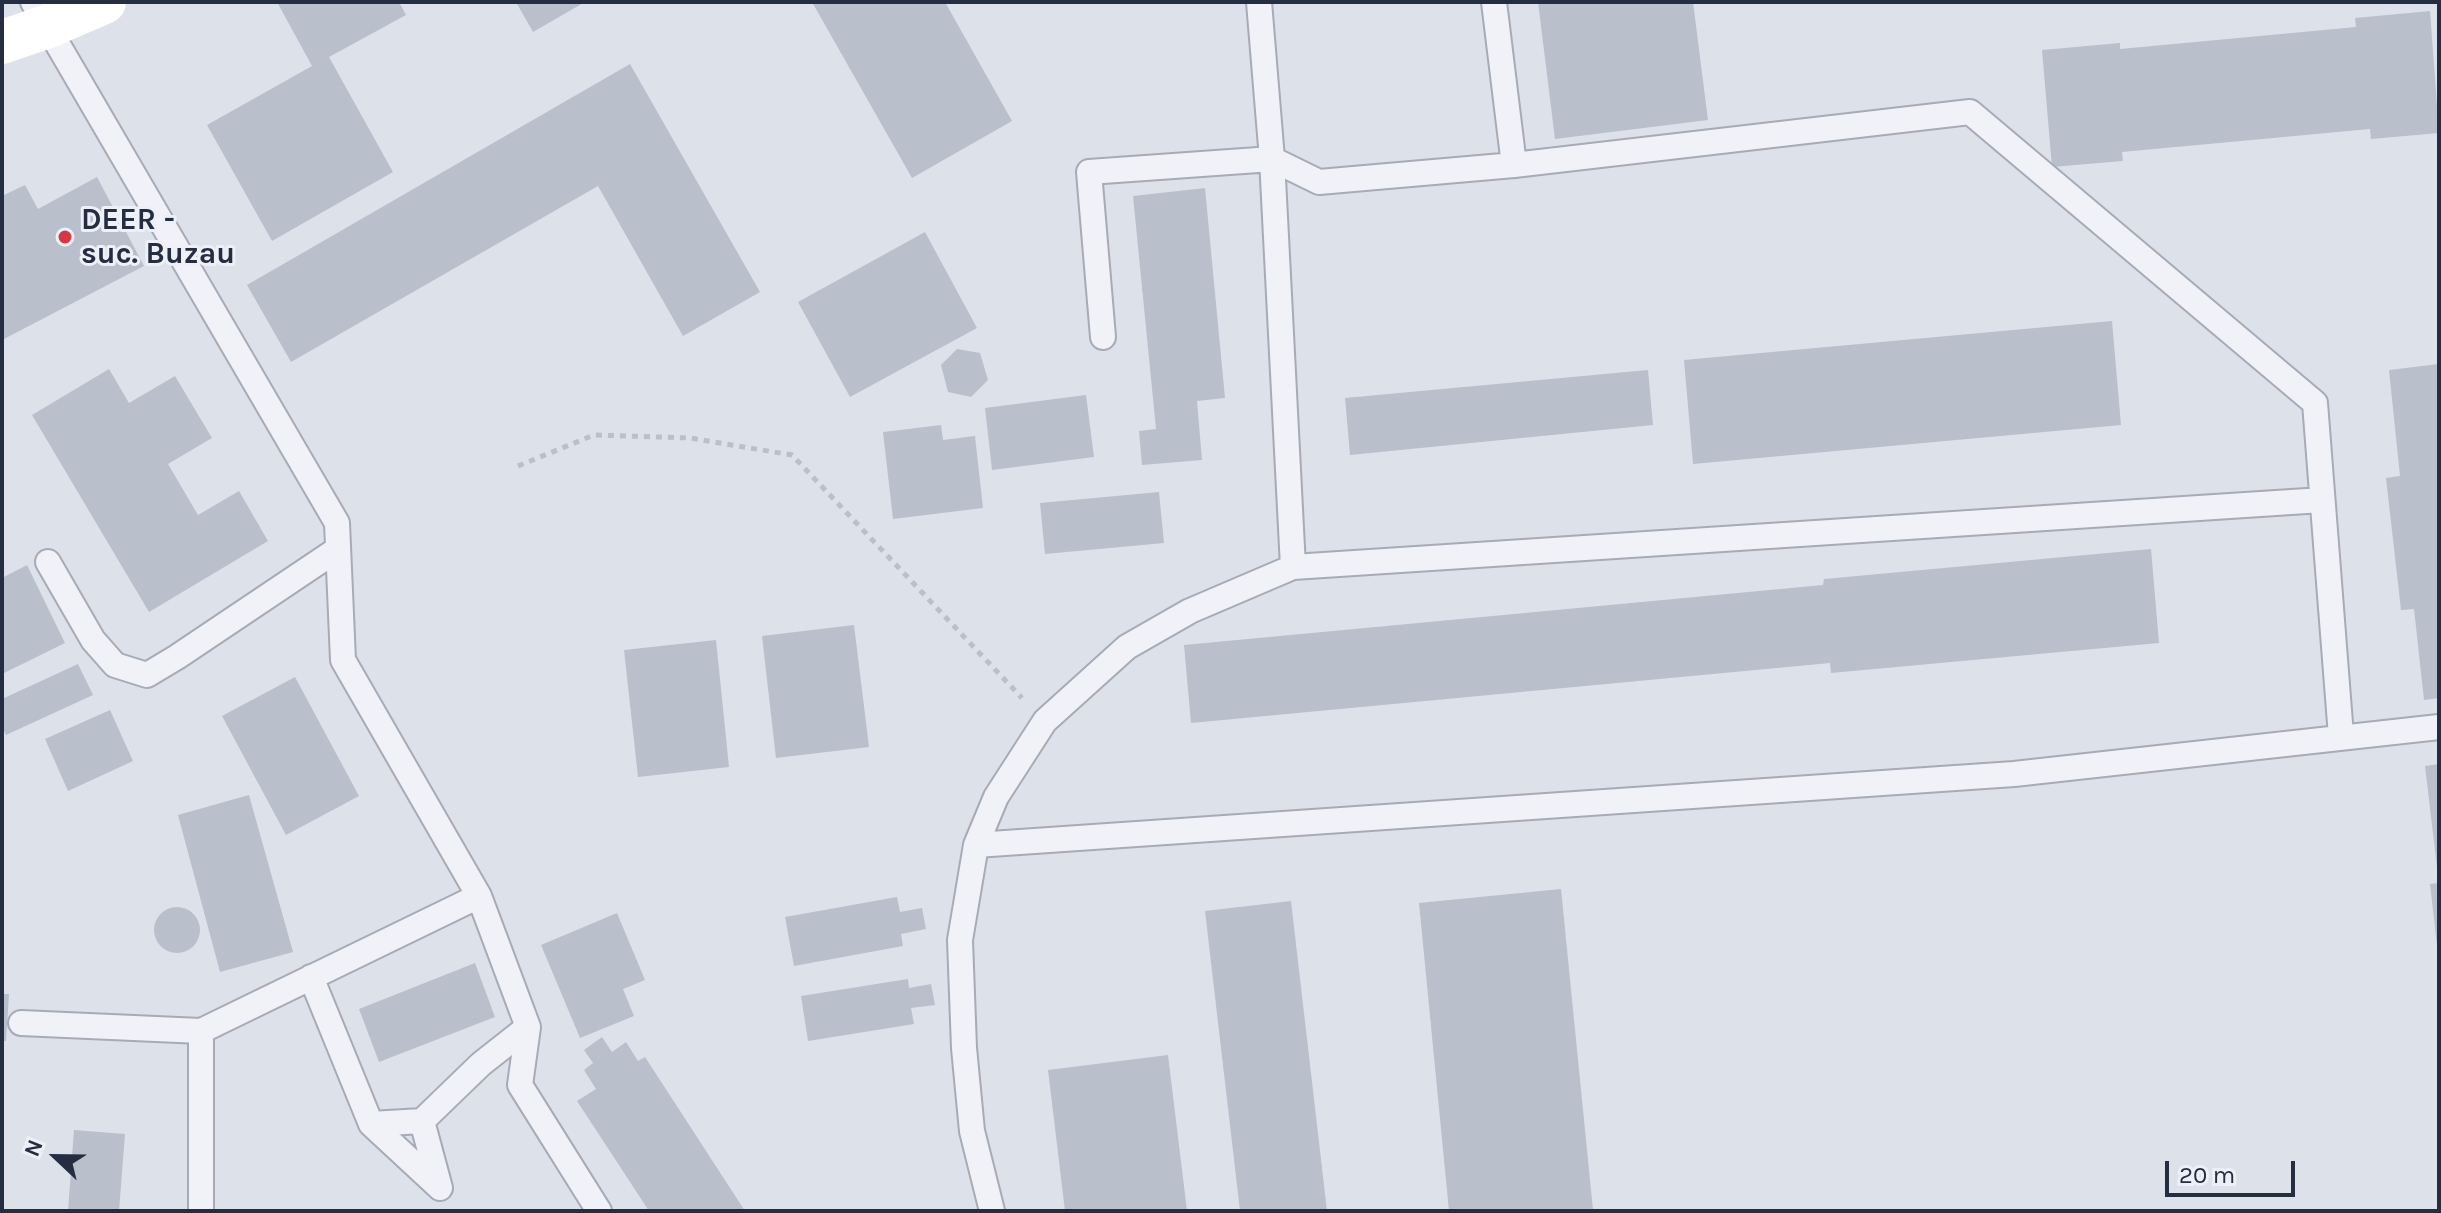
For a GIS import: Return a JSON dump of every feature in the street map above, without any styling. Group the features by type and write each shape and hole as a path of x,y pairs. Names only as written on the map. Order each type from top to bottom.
{"main road":[{"path":"2,42 39,15 104,2"}],"lane":[{"path":"1259,2 1272,159 1293,567"},
{"path":"1494,2 1514,165"},
{"path":"39,15 337,523 343,660 479,896 528,1027 520,1085"},
{"path":"1103,337 1089,172 1272,159 1319,182 1514,165 1970,112 2315,403 2341,736"},
{"path":"992,1211 972,1131 964,1048 960,940 976,845 996,797 1045,721 1127,647 1190,611 1293,567 2322,500"},
{"path":"48,562 93,640 115,665 147,675 338,549"},
{"path":"976,845 2014,774 2439,727"},
{"path":"21,1023 201,1031 479,896"},
{"path":"311,977 371,1124 440,1188 422,1121"},
{"path":"371,1124 422,1121 481,1064 528,1027"},
{"path":"201,1031 201,1211"},
{"path":"481,1064 520,1085 599,1211"}],"path":[{"path":"518,466 594,435 690,438 792,455 1045,721"}],"building":[{"path":"277,2 399,2 406,15 329,57 393,172 272,241 207,125 312,66"},
{"path":"516,2 585,2 533,32"},
{"path":"812,2 945,2 1012,121 912,178"},
{"path":"1538,2 1693,2 1708,120 1555,139"},
{"path":"2430,11 2439,133 2371,139 2370,129 2122,152 2123,161 2052,167 2042,50 2120,43 2120,49 2356,27 2355,18"},
{"path":"630,64 760,292 683,336 598,186 291,362 247,285"},
{"name":"DEER - suc. Buzau","path":"97,177 144,266 2,340 2,190 4,195 25,185 38,209"},
{"path":"1205,188 1225,398 1197,401 1202,460 1142,465 1139,431 1156,429 1133,196"},
{"path":"925,232 977,328 850,397 798,302"},
{"path":"2112,321 2121,425 1693,464 1684,360"},
{"path":"957,349 980,353 988,380 971,397 948,392 941,365"},
{"path":"2439,364 2439,698 2424,700 2414,609 2401,610 2386,478 2400,476 2389,370"},
{"path":"109,369 129,403 175,376 212,438 168,464 198,515 239,491 268,541 149,612 32,415"},
{"path":"1648,370 1653,425 1350,455 1345,398"},
{"path":"1086,395 1094,457 992,470 985,408"},
{"path":"941,425 943,440 975,436 983,508 893,519 883,432"},
{"path":"1159,492 1164,543 1045,554 1040,503"},
{"path":"2151,549 2159,643 1831,673 1830,663 1191,723 1184,645 1823,585 1824,579"},
{"path":"27,565 65,643 2,674 2,578"},
{"path":"854,625 869,747 776,758 762,636"},
{"path":"716,640 729,767 638,777 624,650"},
{"path":"78,664 93,695 6,735 2,727 2,699"},
{"path":"295,677 359,796 286,835 222,716"},
{"path":"110,710 133,761 68,791 45,739"},
{"path":"2439,764 2439,867 2437,867 2425,766"},
{"path":"249,795 293,952 220,972 178,815"},
{"path":"2439,883 2439,945 2437,945 2430,884"},
{"path":"1561,889 1593,1210 1449,1211 1419,903"},
{"path":"897,897 900,912 922,908 926,929 901,934 903,946 794,966 785,917"},
{"path":"1291,901 1327,1211 1240,1211 1205,911"},
{"path":"177,907 193,914 200,930 193,946 177,953 161,946 154,930 161,914"},
{"path":"617,913 645,980 623,989 634,1016 580,1038 541,945"},
{"path":"475,963 495,1017 379,1062 359,1009"},
{"path":"908,979 909,988 931,984 935,1005 911,1008 914,1024 808,1041 801,996"},
{"path":"2,994 9,994 6,1041 2,1041"},
{"path":"602,1037 612,1052 626,1042 638,1061 645,1057 745,1211 649,1211 577,1101 596,1089 584,1070 593,1063 584,1050"},
{"path":"1168,1055 1187,1211 1065,1211 1048,1070"},
{"path":"74,1130 125,1134 119,1211 68,1211"}],"place":[{"name":"DEER - suc. Buzau","path":"65,237"}]}
